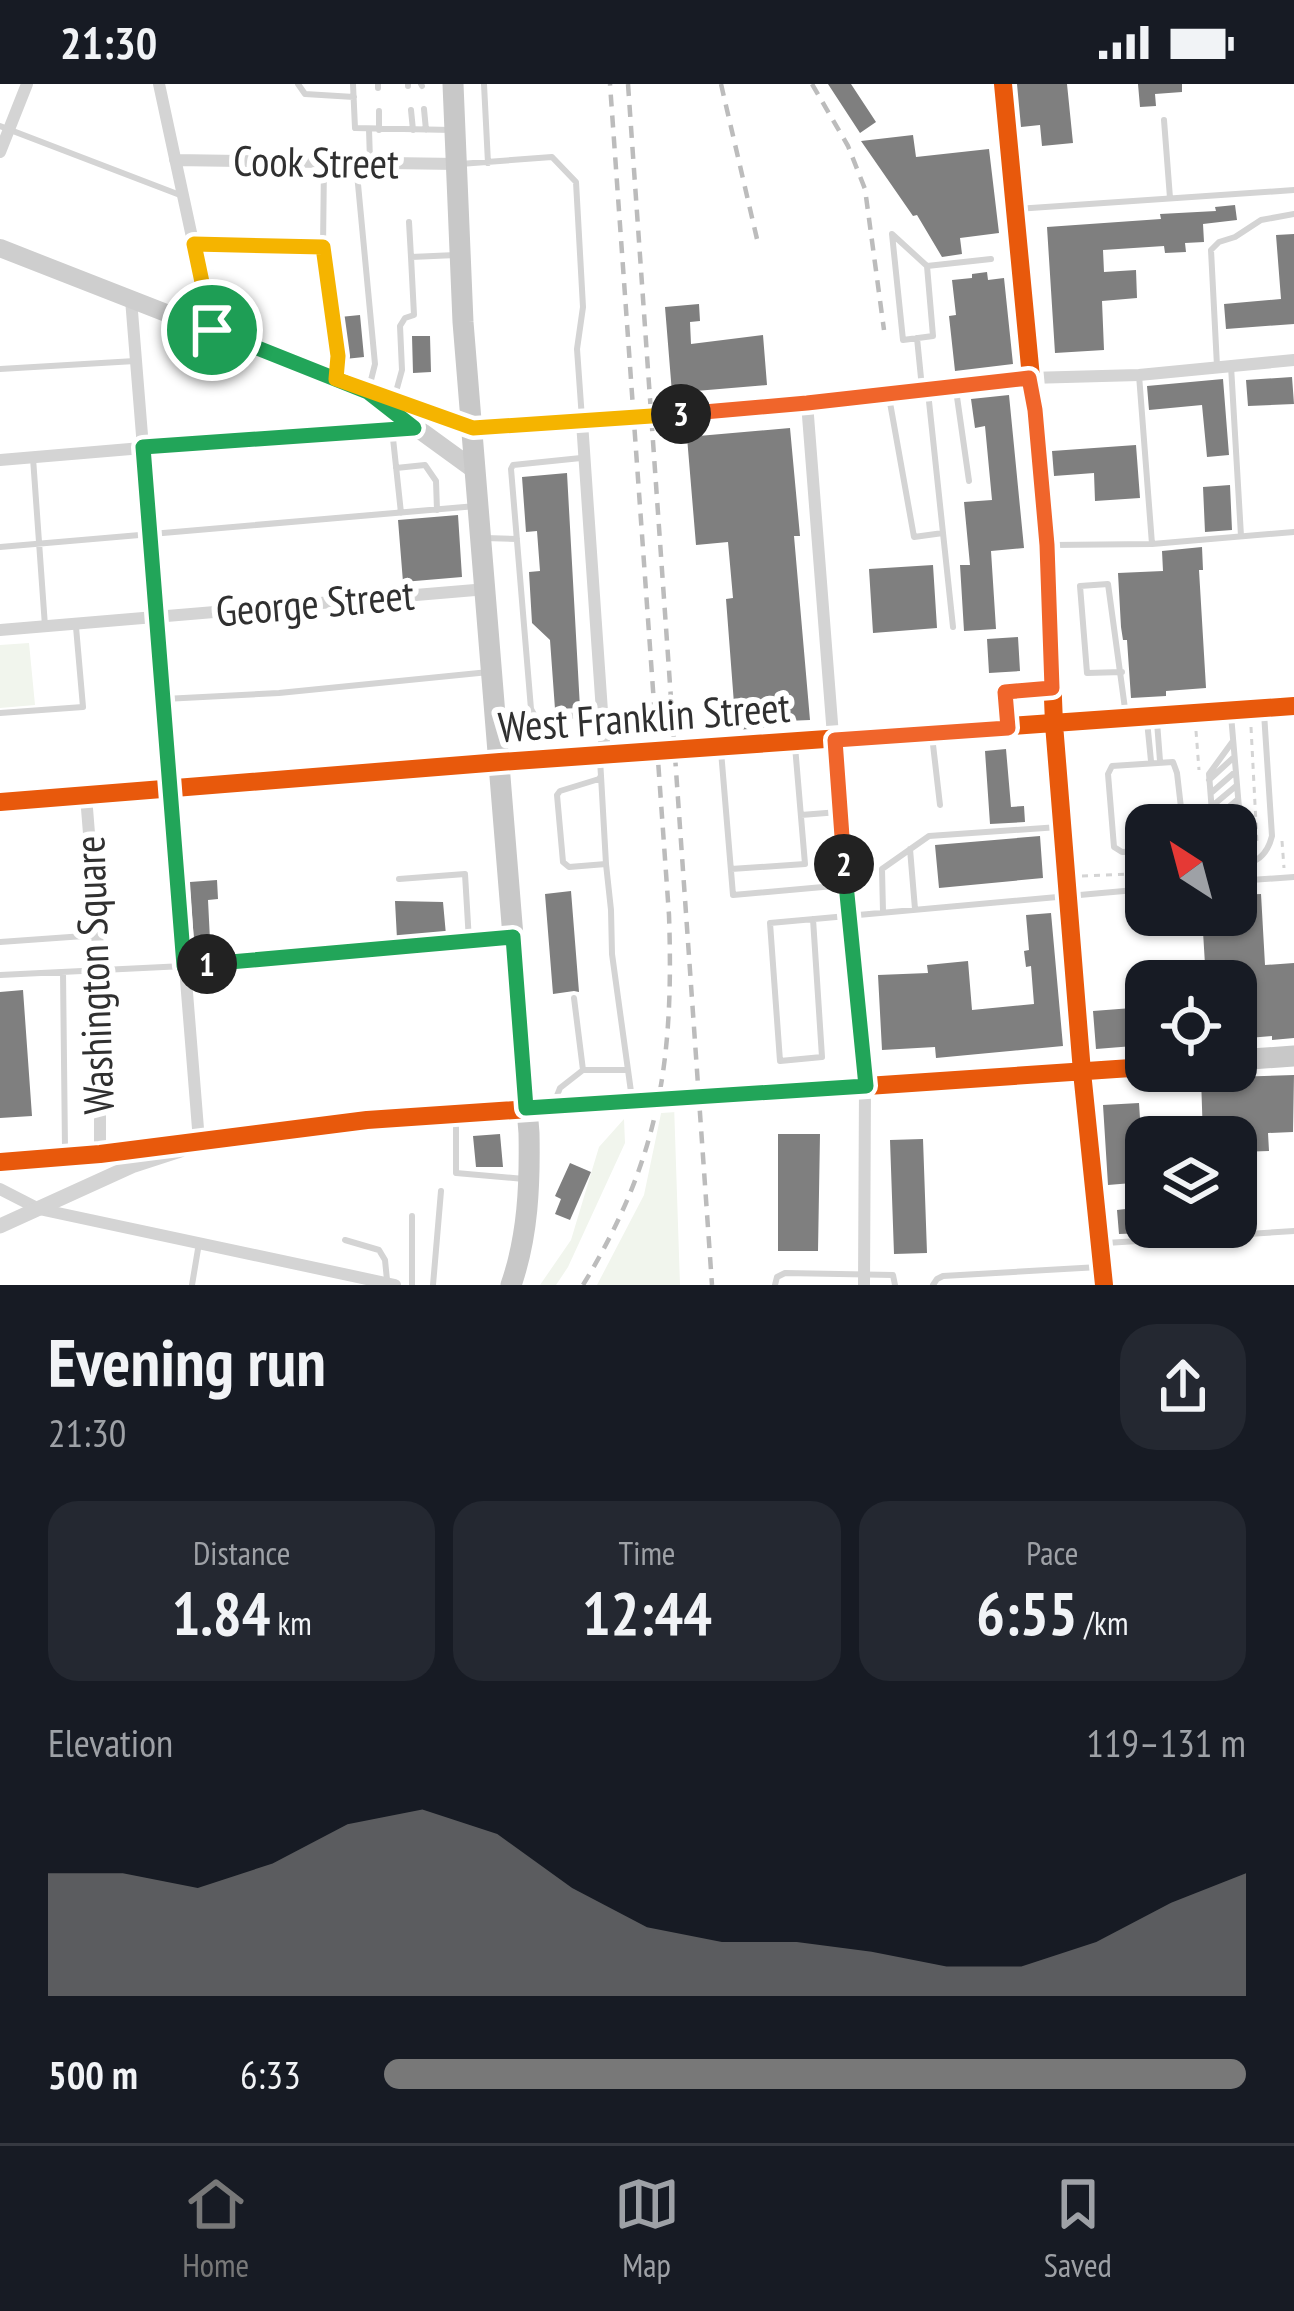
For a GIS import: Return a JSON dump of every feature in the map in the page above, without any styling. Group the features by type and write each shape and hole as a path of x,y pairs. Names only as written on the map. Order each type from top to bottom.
{"main road":[{"path":"454,84 460,254 530,1180 525,1228 511,1285"},
{"path":"1003,84 1047,545 1054,724 1072,885 1082,1072 1103,1276"},
{"path":"0,248 368,392 473,428"},
{"path":"368,392 476,471"},
{"name":"West Franklin Street","path":"0,802 500,763 602,763 721,748 1248,714 1294,706"},
{"path":"1257,1059 1294,1056"},
{"path":"0,1162 456,1113 1125,1072"}],"street":[{"path":"0,152 4,128 27,84"},
{"path":"159,84 212,330"},
{"name":"Cook Street","path":"176,160 457,164"},
{"path":"0,1226 199,1141 131,299"},
{"path":"473,428 807,403 1029,378 1138,375 1294,360"},
{"path":"807,403 847,916 866,1086 864,1279"},
{"path":"582,422 602,763"},
{"path":"0,460 414,428"},
{"name":"George Street","path":"0,630 487,589"},
{"name":"Washington Square","path":"86,796 100,971 100,1154"},
{"path":"0,1189 39,1209 391,1284"}],"lane":[{"path":"298,84 304,94 354,97"},
{"path":"353,84 355,128 455,130"},
{"path":"484,84 488,163"},
{"path":"411,110 412,130"},
{"path":"424,110 426,130"},
{"path":"379,111 379,130"},
{"path":"1164,120 1170,198"},
{"path":"4,128 183,196"},
{"path":"368,392 375,364 363,162 369,129"},
{"path":"457,164 552,157 576,182 583,307 577,349 582,422"},
{"path":"324,162 323,247 338,356 336,379"},
{"path":"1014,209 1294,190"},
{"path":"1241,536 1211,250 1261,220 1294,214"},
{"path":"393,400 402,370 400,326 415,315 409,221"},
{"path":"892,234 927,266 933,336 917,338 903,340 892,234"},
{"path":"194,244 323,247"},
{"path":"411,257 460,254"},
{"path":"927,266 991,259"},
{"path":"917,338 953,627"},
{"path":"0,369 135,361"},
{"path":"1138,375 1152,544"},
{"path":"956,386 969,481"},
{"path":"888,394 914,537 943,533"},
{"path":"392,429 401,513"},
{"path":"585,457 513,465 511,469 531,709 536,718 602,714"},
{"path":"33,458 45,626"},
{"path":"396,468 425,465 436,481 437,510"},
{"path":"0,547 479,506"},
{"path":"1047,545 1152,544 1294,532"},
{"path":"482,538 518,538"},
{"path":"1122,672 1087,673 1080,586 1108,584 1116,656 1156,761"},
{"path":"0,713 83,706 76,623"},
{"path":"164,699 493,672"},
{"path":"1008,728 1005,692 1052,688"},
{"path":"1211,804 1211,769 1228,751 1248,714"},
{"path":"1248,714 1272,836 1267,851 1257,860"},
{"path":"932,733 940,805"},
{"path":"1233,740 1238,804"},
{"path":"731,869 805,864 794,742"},
{"path":"721,748 733,896 845,885"},
{"path":"1209,780 1234,757"},
{"path":"1125,852 1114,847 1108,774 1112,766 1173,761 1181,804"},
{"path":"602,763 595,781 557,796 563,862 569,867 606,864"},
{"path":"602,763 612,954 632,1100"},
{"path":"1210,793 1236,772"},
{"path":"1215,804 1237,785"},
{"path":"1233,804 1238,799"},
{"path":"801,815 840,812"},
{"path":"883,912 881,868 929,836 1062,826"},
{"path":"910,849 915,909"},
{"path":"399,879 465,874 469,941"},
{"path":"1257,880 1294,877"},
{"path":"813,919 822,1057 780,1061 770,923 915,909 1072,885 1125,888"},
{"path":"0,942 98,935"},
{"path":"0,975 184,966 513,937"},
{"path":"63,972 65,1157"},
{"path":"574,998 583,1070"},
{"path":"553,1106 560,1088 583,1070 628,1070"},
{"path":"456,1113 456,1173 530,1180"},
{"path":"433,1285 441,1191"},
{"path":"412,1216 412,1285"},
{"path":"1100,1244 1294,1231"},
{"path":"346,1240 379,1250 391,1284"},
{"path":"192,1285 199,1243"},
{"path":"775,1285 777,1277 785,1274 864,1279 893,1275 895,1285"},
{"path":"932,1285 944,1276 1103,1276"}],"path":[{"path":"1248,714 1257,841"},
{"path":"1072,885 1125,877"}],"shaded area":[{"path":"29,643 35,705 0,708 0,645"},
{"path":"663,1104 674,1104 680,1285 597,1285 644,1195"},
{"path":"624,1119 625,1143 568,1267 556,1285 540,1285 571,1240 599,1147"}],"building":[{"path":"828,84 851,84 876,122 860,133"},
{"path":"1017,84 1067,84 1073,143 1042,146 1040,125 1021,127"},
{"path":"1138,84 1182,84 1182,92 1155,94 1156,106 1140,107"},
{"path":"913,135 916,157 989,149 999,233 960,238 962,254 942,257 861,141"},
{"path":"1235,205 1237,220 1203,224 1204,242 1185,243 1186,252 1165,253 1164,246 1103,250 1104,272 1136,270 1137,298 1102,301 1104,350 1055,353 1047,227 1161,219 1160,214 1216,211 1215,207"},
{"path":"1294,234 1294,324 1226,329 1224,304 1281,299 1276,235"},
{"path":"987,272 988,280 1004,278 1013,364 955,371 949,316 956,315 952,280"},
{"path":"699,304 700,321 690,322 691,344 763,335 767,385 672,393 665,307"},
{"path":"360,315 364,357 345,359 340,317"},
{"path":"412,336 430,336 431,372 413,373"},
{"path":"1292,377 1294,404 1248,406 1246,380"},
{"path":"1223,379 1229,455 1207,457 1202,405 1149,410 1147,386"},
{"path":"1009,395 1024,548 991,551 996,629 964,631 960,565 970,565 964,502 992,500 985,426 975,428 971,399"},
{"path":"790,428 810,720 736,730 726,599 733,598 728,542 696,545 687,437"},
{"path":"1136,445 1140,498 1095,501 1094,473 1054,476 1052,451"},
{"path":"567,473 580,708 555,709 550,640 532,623 529,572 540,571 537,531 526,532 522,477"},
{"path":"1230,485 1232,530 1205,532 1203,487"},
{"path":"458,515 462,577 403,582 398,520"},
{"path":"1202,547 1203,570 1199,570 1206,688 1131,698 1118,573 1163,571 1162,551"},
{"path":"933,565 937,628 873,633 869,569"},
{"path":"1018,637 1020,671 989,673 987,639"},
{"path":"1006,749 1011,807 1024,806 1025,822 990,824 985,751"},
{"path":"1040,836 1043,878 939,888 935,845"},
{"path":"217,880 218,899 208,900 210,940 223,939 224,955 195,958 190,882"},
{"path":"571,891 579,992 553,994 545,894"},
{"path":"1257,894 1261,894 1265,965 1294,963 1294,1038 1257,1037 1257,960 1205,960 1203,936 1257,936"},
{"path":"395,901 443,902 446,935 397,939"},
{"path":"1051,913 1063,1046 936,1058 935,1047 882,1050 878,975 928,973 927,965 968,961 972,1010 1034,1004 1031,966 1026,967 1024,951 1029,950 1026,915"},
{"path":"23,990 32,1116 0,1118 0,992"},
{"path":"1125,1009 1125,1047 1096,1049 1093,1011"},
{"path":"1294,1075 1293,1132 1268,1133 1269,1151 1257,1151 1257,1116 1202,1116 1201,1092 1257,1092 1257,1076"},
{"path":"1139,1103 1140,1116 1125,1116 1125,1184 1108,1185 1103,1105"},
{"path":"500,1134 503,1167 476,1167 473,1136"},
{"path":"778,1134 820,1134 818,1251 778,1251"},
{"path":"923,1139 927,1253 894,1254 890,1140"},
{"path":"570,1163 591,1172 570,1220 555,1214 561,1199 555,1196"},
{"path":"1125,1209 1125,1234 1119,1234 1117,1210"}],"railway":[{"path":"583,1285 630,1194 645,1151 664,1063 670,968 610,84"},
{"path":"628,84 712,1285"},
{"path":"721,84 757,239"},
{"path":"812,84 848,146 865,189 884,330"}],"cycle path":[{"path":"1003,84 1047,545 1054,724 1104,1285"},
{"path":"0,802 1294,706"},
{"path":"0,1162 367,1120 1125,1068"}],"route":[{"path":"194,244 323,247 338,356 336,379 473,428 807,403 1029,378 1047,545 1052,688 1005,692 1008,728 835,740 847,916 866,1086 526,1108 513,937 184,966 143,447 414,428 368,392 212,330 194,244"}]}
